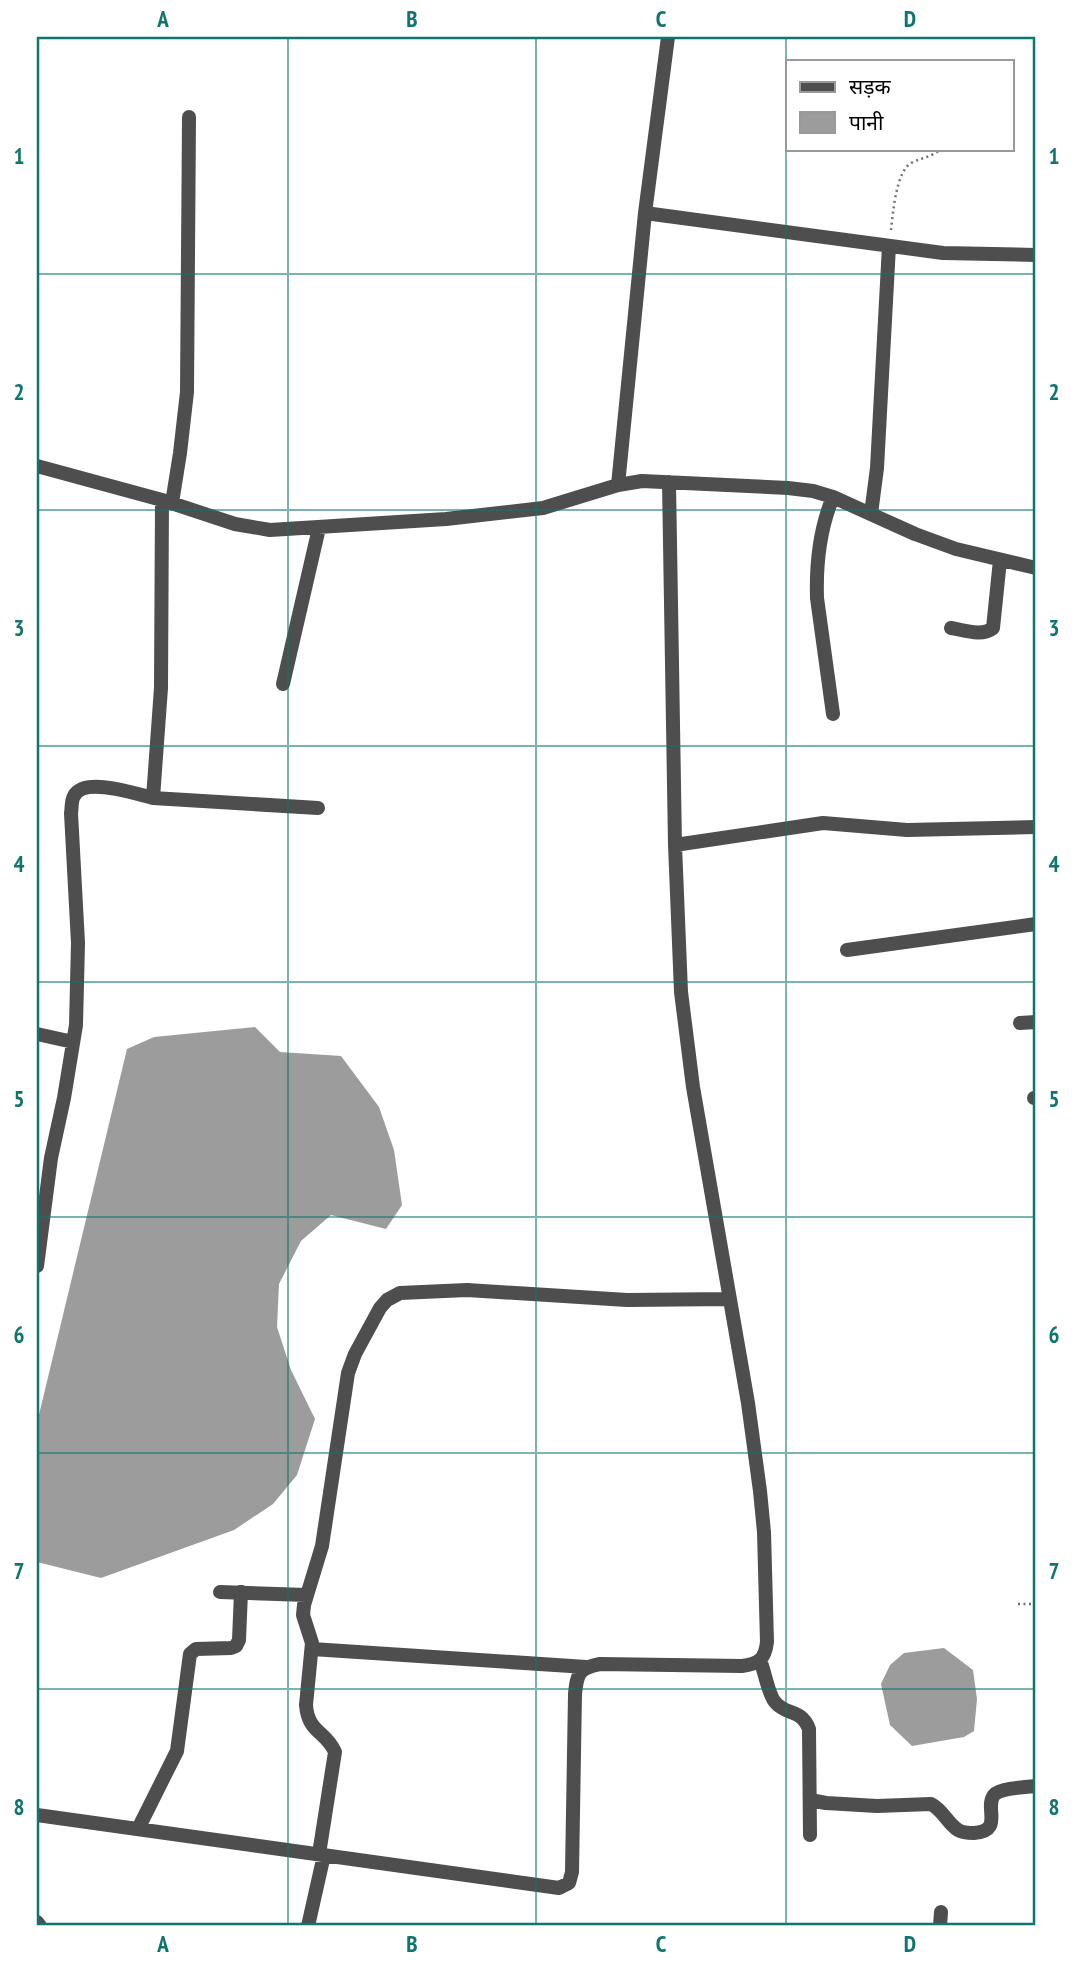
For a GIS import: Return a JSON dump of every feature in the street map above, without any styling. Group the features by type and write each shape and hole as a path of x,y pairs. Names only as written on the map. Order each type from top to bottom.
{"street":[{"path":"618,485 645,213 668,37"},
{"path":"153,798 161,688 167,501 180,453 187,392 188,117"},
{"path":"645,213 943,253 1036,255"},
{"path":"871,514 877,468 889,246"},
{"path":"37,466 167,501 235,524 270,530 446,519 543,508 618,485 642,481 788,488 813,491 833,498 956,549 1036,569"},
{"path":"312,1649 586,1667 600,1664 742,1667 760,1660 765,1653 764,1532 748,1404 687,1046 677,931 669,482"},
{"path":"833,498 824,522 816,579 833,714"},
{"path":"284,684 320,528"},
{"path":"951,628 984,633 993,628 1000,560"},
{"path":"37,1266 51,1158 73,1042 78,989 71,813 75,794 89,786 153,798 318,808"},
{"path":"675,845 823,823 907,830 1036,827"},
{"path":"846,950 1036,924"},
{"path":"1020,1023 1036,1022"},
{"path":"37,1034 73,1042"},
{"path":"308,1926 322,1855 335,1756 332,1745 311,1725 306,1713 312,1640 303,1615 322,1545 348,1373 355,1354 380,1308 393,1296 409,1291 467,1290 627,1300 730,1298"},
{"path":"220,1592 307,1595"},
{"path":"138,1829 177,1751 190,1654 200,1648 236,1646 239,1640 241,1592"},
{"path":"760,1660 776,1704 798,1714 805,1720 808,1729 810,1835"},
{"path":"37,1815 552,1888 565,1886 569,1883 572,1871 575,1694 578,1675 586,1667"},
{"path":"810,1800 877,1806 931,1804 958,1830 978,1833 988,1829 991,1824 994,1794 1002,1790 1036,1786"}],"path":[{"path":"889,246 903,170 939,150"},
{"path":"1018,1604 1036,1604"}],"water":[{"path":"255,1027 280,1052 341,1056 379,1107 394,1150 402,1205 386,1229 331,1215 301,1241 279,1284 277,1327 291,1370 315,1419 297,1475 273,1504 234,1530 101,1578 37,1562 37,1423 127,1049 154,1037"},
{"path":"944,1648 973,1670 977,1699 974,1731 964,1737 912,1746 890,1725 881,1684 890,1665 904,1653"}]}
